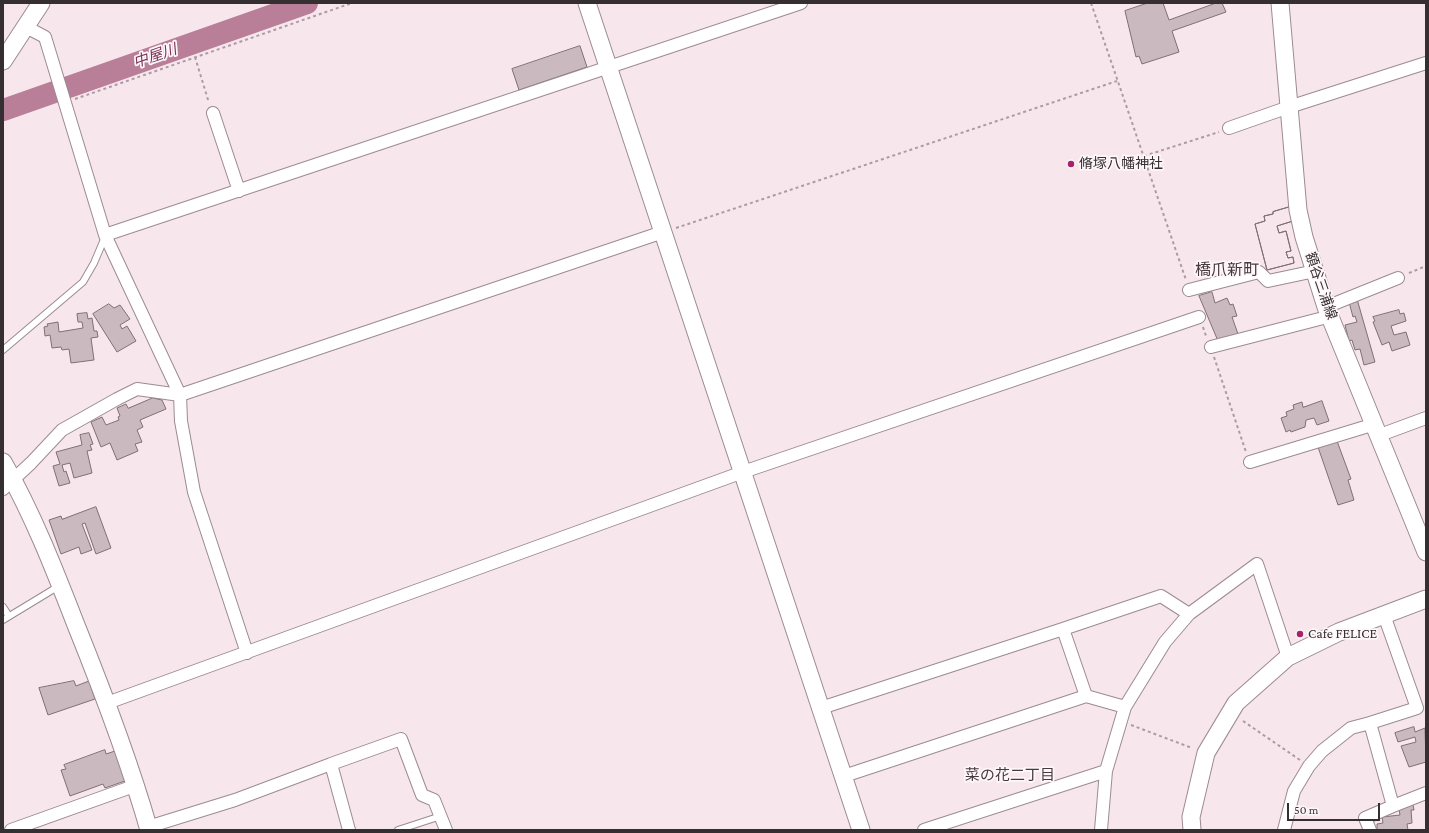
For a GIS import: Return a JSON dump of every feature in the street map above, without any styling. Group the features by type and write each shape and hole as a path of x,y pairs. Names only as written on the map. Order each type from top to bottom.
{"street":[{"path":"3,61 42,3"},
{"path":"587,3 610,68 861,830"},
{"path":"105,235 610,68 801,3"},
{"name":"額谷三浦線","path":"1280,3 1298,210 1328,311 1426,552"},
{"path":"26,27 45,37 59,78 105,235 180,395 181,421 194,492 247,653"},
{"path":"1229,128 1426,63"},
{"path":"213,113 239,191"},
{"path":"8,484 62,430 137,389 180,395 663,232"},
{"path":"1190,290 1259,272 1268,281 1315,271"},
{"path":"1211,347 1328,311 1398,278"},
{"path":"107,703 743,472 1199,317"},
{"path":"1250,462 1377,429 1426,418"},
{"path":"3,462 8,484 61,585 107,703 149,828 235,800 401,739 422,795 434,800 446,830"},
{"path":"1101,830 1106,771 1125,707 1165,642 1189,614 1257,564 1288,657"},
{"path":"821,708 1161,596 1189,614"},
{"path":"1192,830 1191,817 1206,753 1236,703 1288,657 1339,632 1426,599"},
{"path":"1284,830 1294,791 1309,766 1322,751 1351,728 1416,708 1384,614"},
{"path":"1063,629 1086,696"},
{"path":"844,776 1086,696 1125,707"},
{"path":"1370,723 1393,806"},
{"path":"331,764 349,830"},
{"path":"924,830 1106,771"},
{"path":"11,830 134,786"},
{"path":"1370,830 1365,818 1426,793"}],"lane":[{"path":"3,350 83,282 94,262 105,235"},
{"path":"3,620 61,585"},
{"path":"3,607 9,616"},
{"path":"398,830 441,816"}],"path":[{"path":"66,103 352,3"},
{"path":"1091,3 1190,290"},
{"path":"195,58 213,113"},
{"path":"663,232 1117,81"},
{"path":"1144,156 1229,128"},
{"path":"1398,278 1426,266"},
{"path":"1199,317 1211,347 1250,462"},
{"path":"1230,712 1309,766"},
{"path":"1121,721 1206,753"}],"building":[{"path":"1148,3 1163,3 1169,20 1216,3 1222,3 1226,12 1172,31 1179,52 1142,64 1139,56 1136,57 1125,11"},
{"path":"580,46 587,67 519,90 512,69"},
{"path":"1290,207 1293,221 1277,226 1279,233 1286,231 1291,251 1286,252 1288,258 1293,257 1294,263 1267,270 1255,224 1265,221 1264,216"},
{"path":"1290,207 1293,221 1277,226 1279,233 1286,231 1291,251 1286,252 1288,258 1293,257 1294,263 1267,270 1255,224 1265,221 1264,216"},
{"path":"1212,292 1215,303 1227,298 1230,305 1233,304 1237,316 1232,317 1238,334 1218,341 1199,296"},
{"path":"1357,299 1375,362 1364,365 1360,349 1355,350 1352,340 1349,341 1345,325 1357,322 1355,316 1353,317 1349,302"},
{"path":"109,304 114,308 120,305 130,319 120,325 122,329 127,326 136,341 117,352 93,314"},
{"path":"1399,310 1400,314 1404,313 1406,321 1391,326 1394,335 1406,332 1410,345 1392,351 1389,342 1382,345 1373,322 1375,321 1373,317"},
{"path":"87,313 88,319 92,318 94,331 97,331 98,337 91,338 94,360 71,363 69,349 62,350 61,347 52,348 50,335 45,336 44,327 48,326 47,324 58,322 59,332 83,328 82,322 78,322 77,314"},
{"path":"153,398 162,400 166,409 140,420 143,427 137,430 142,442 135,444 138,451 117,460 110,443 101,447 91,422 102,417 106,425 119,420 118,417 120,416 117,408 126,404 128,408"},
{"path":"1322,401 1329,421 1317,425 1314,418 1306,420 1305,427 1291,432 1290,430 1286,432 1281,418 1287,416 1286,412 1294,409 1293,405 1302,402 1303,407"},
{"path":"89,433 93,444 90,445 92,450 87,451 92,473 74,478 70,463 62,465 64,472 66,471 70,483 59,486 53,466 60,464 56,452 82,445 80,435"},
{"path":"1337,441 1351,479 1348,480 1354,500 1338,505 1318,447"},
{"path":"96,507 111,548 96,554 85,523 82,524 92,550 81,554 79,547 61,554 49,520 61,516 62,519"},
{"path":"74,681 76,686 89,681 95,699 48,715 39,688"},
{"path":"1414,727 1415,732 1425,728 1426,762 1409,767 1401,746 1416,742 1415,737 1398,742 1395,733"},
{"path":"105,750 106,754 115,751 125,781 105,788 103,784 70,796 61,770 66,769 64,765"},
{"path":"1413,805 1414,810 1411,810 1412,823 1407,824 1408,830 1377,830 1377,824 1383,823 1382,817 1400,815 1399,809"}],"waterway":[{"name":"中屋川","path":"3,110 307,3"}],"place":[{"name":"脩塚八幡神社","path":"1071,164"},
{"name":"Cafe FELICE","path":"1300,634"}],"district":[{"name":"橋爪新町","path":"1227,270"},
{"name":"菜の花二丁目","path":"1010,775"}]}
